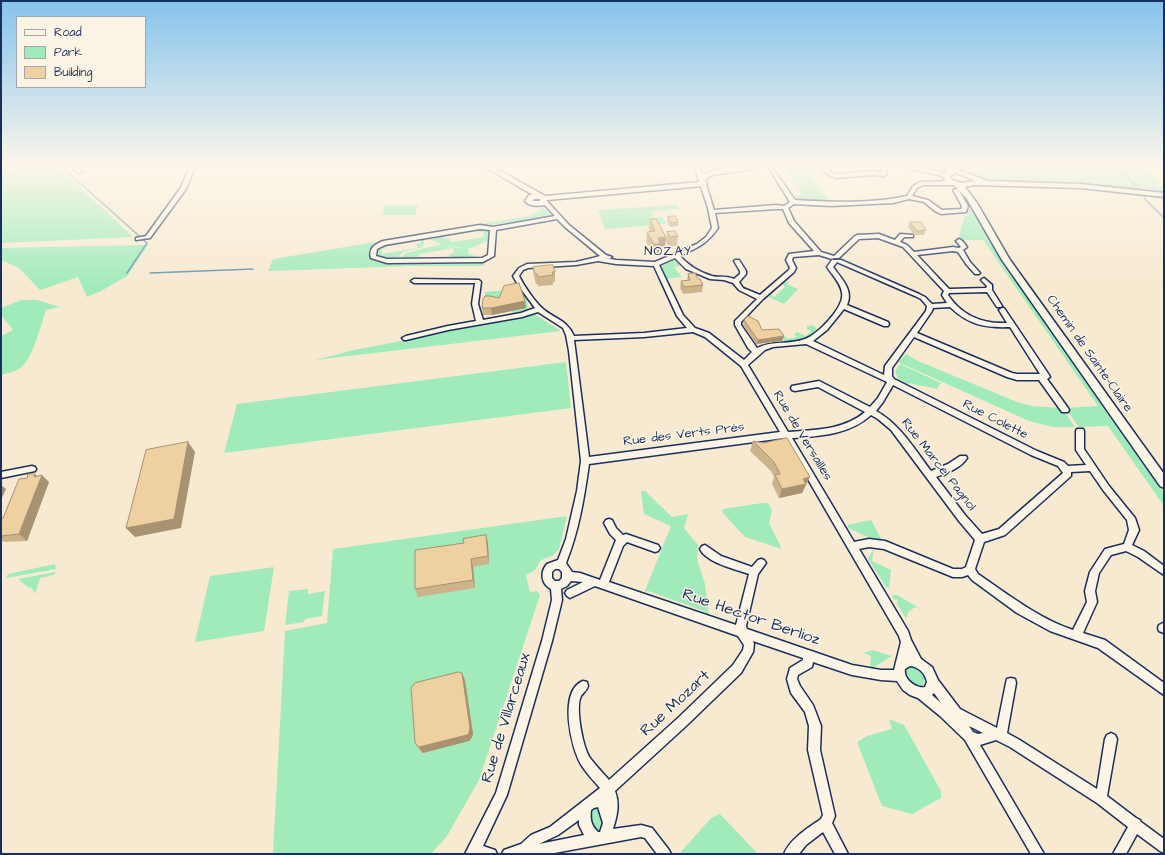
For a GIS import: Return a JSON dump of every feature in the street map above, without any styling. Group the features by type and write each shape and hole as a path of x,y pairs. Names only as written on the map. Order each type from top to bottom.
{"street":[{"path":"138,240 148,237 170,207"},
{"path":"549,207 601,258 611,261 656,264 700,245 708,238 714,229 710,207"},
{"path":"712,212 776,207 785,208 791,222 819,253"},
{"path":"933,207 937,210 964,208"},
{"name":"Chemin de Sainte-Claire","path":"976,207 1013,271 1164,483"},
{"name":"Chemin de Sainte-Claire","path":"981,207 995,240"},
{"path":"493,229 491,256 483,260 387,261 372,257 372,252 376,246 383,243 480,227 493,229 558,217"},
{"path":"897,242 902,235 911,236"},
{"path":"744,364 762,348 808,342 816,337 844,306 846,295 830,267 835,259 854,238 860,236 879,236 905,246 947,292 945,294 952,305 962,315 989,325 1011,325"},
{"path":"959,241 964,247 960,250"},
{"path":"913,254 953,249 960,250"},
{"path":"960,250 968,263 977,273"},
{"path":"757,352 751,346 738,325 738,321 761,297 792,271 792,265 789,260 792,255 819,253 917,295 923,298 930,306"},
{"path":"676,255 688,268 712,278 725,278 735,282 741,289 761,297"},
{"path":"561,565 571,539 581,491 585,461 572,349 566,328 540,309 520,284 517,279 517,273 521,269 536,265 574,263 601,258"},
{"path":"735,282 743,274 743,271 737,261"},
{"name":"Rue de Versailles","path":"656,264 680,316 693,330 707,335 744,364 904,634 906,642 917,662"},
{"path":"984,280 990,286 989,290 1065,410"},
{"path":"414,281 477,281 475,304 480,322"},
{"path":"947,292 989,290"},
{"path":"930,306 952,305"},
{"path":"844,306 886,324"},
{"path":"872,411 891,381 888,376 888,368 929,311 930,306"},
{"path":"406,338 480,322 522,315 540,309"},
{"path":"570,338 644,335 693,330"},
{"path":"912,333 1010,375 1017,377 1044,377"},
{"path":"572,349 581,338"},
{"name":"Rue Colette","path":"808,342 891,381 1034,453 1061,464 1066,469"},
{"name":"Rue Marcel Pagnol","path":"795,388 819,384 881,417 894,428 980,539"},
{"name":"Rue des Verts Prés","path":"585,461 786,435 829,432 864,418 872,411"},
{"path":"1080,431 1080,450 1106,488 1132,518 1134,530 1127,547"},
{"path":"929,475 940,472 963,458"},
{"path":"970,570 980,539 1002,532 1068,474 1066,469 1091,468"},
{"path":"1,475 32,469"},
{"path":"609,523 613,531 622,540"},
{"path":"570,593 598,583 622,540 626,538 655,548"},
{"path":"852,546 869,543 885,545 952,573 962,573 970,570"},
{"path":"1077,635 1079,627 1092,602 1090,591 1095,572 1108,552 1127,547 1140,554 1164,571"},
{"path":"705,549 718,559 754,572"},
{"path":"742,633 741,626 754,572 761,563"},
{"path":"561,565 568,571 568,576 563,583 556,585 548,580 547,571 551,566 561,565"},
{"path":"970,570 980,581 1021,610 1054,628 1101,644 1164,690"},
{"name":"Rue Hector Berlioz","path":"568,576 580,577 852,670 881,675 900,676"},
{"name":"Rue de Villarceaux","path":"473,852 493,814 503,787 547,641 557,600 556,585"},
{"name":"Rue Mozart","path":"511,854 525,849 535,839 554,831 589,806 682,722 737,669 748,652 749,644 742,633"},
{"path":"906,642 902,664 899,669 900,676 908,688 921,693 944,712 968,736 978,740 999,736"},
{"path":"790,854 802,841 825,823 829,816 814,750 815,726 809,709 795,689 792,679 794,672 808,663 808,654"},
{"path":"902,664 909,661 917,662 927,669 933,683 956,713 1038,854"},
{"path":"921,693 929,690 933,683"},
{"path":"999,736 1011,683"},
{"path":"583,686 577,693 575,710 576,735 580,750 586,762 607,789 611,799 603,834"},
{"path":"956,713 1014,743 1101,799 1164,846"},
{"path":"1101,799 1111,740"},
{"path":"600,802 605,805 603,834 587,832 584,822 589,806 600,802"},
{"path":"825,823 842,854"},
{"path":"1120,854 1136,824"},
{"name":"Rue Mozart","path":"525,849 533,851 603,834 641,831 648,832 665,854"},
{"path":"473,852 491,854"}],"green space":[{"path":"1,207 101,207 133,237 1,243"},
{"path":"384,207 417,207 415,215 382,215"},
{"path":"647,207 678,207 679,209 651,211 653,218 663,217 666,224 605,229 598,210"},
{"path":"544,208 552,216 380,240 529,216 536,212 540,212 540,209"},
{"path":"967,209 975,210 1002,261 1164,493 1164,506 1108,426 1079,427 1065,408 1098,406 983,240 961,240 959,236 965,215 969,216 969,213 965,212"},
{"path":"476,229 488,231 490,234 490,241 473,247 460,248 448,246 427,238 442,235 444,238 450,239 451,242 484,237 483,232 478,233"},
{"path":"425,238 423,247 403,252 397,259 375,257 376,249 385,244 386,248 382,249 382,254 417,248 416,244 421,243 421,239"},
{"path":"375,242 376,244 369,250 370,257 375,261 384,262 383,264 422,264 423,262 448,261 449,264 478,263 478,261 481,261 481,263 484,263 484,266 411,266 268,271 273,259"},
{"path":"149,244 127,276 87,297 78,277 40,290 19,268 1,260 1,248"},
{"path":"442,244 469,249 468,253 479,258 453,259 449,254 454,253 453,248 419,254 419,257 399,259 406,253"},
{"path":"673,260 677,261 681,266 674,267 682,277 665,279 661,267"},
{"path":"785,281 789,283 787,284 798,289 784,304 769,297 771,294 774,297 785,287 782,283"},
{"path":"519,289 527,299 528,309 513,314 512,310 502,301 484,306 485,292"},
{"path":"21,300 37,300 60,307 46,310 36,342 24,365 17,370 1,375 1,336 13,330 1,315 1,308"},
{"path":"536,315 561,331 315,360 354,350 472,325"},
{"path":"813,325 818,330 806,339 785,342 781,337 785,336 787,339 797,337 794,335 797,332 806,336 811,331 807,329 807,326"},
{"path":"906,354 918,361 1017,402 1032,406 1062,408 1075,427 1053,427 1029,421 898,362"},
{"path":"566,362 571,408 224,453 237,404"},
{"path":"900,364 941,383 937,389 910,383 908,384 898,379 895,371"},
{"path":"641,491 645,491 672,517 688,514 684,528 698,545 697,559 705,584 709,615 704,611 648,591 644,593 671,526 644,514"},
{"path":"768,503 772,510 769,523 782,549 745,537 722,512 723,509"},
{"path":"567,516 559,549 552,556 541,560 535,570 526,575 530,592 537,591 540,595 479,780 447,836 431,854 273,854 285,631 327,623 333,549"},
{"path":"871,520 882,540 872,539 848,528 847,525"},
{"path":"874,548 872,561 891,570 889,588 886,587 868,559"},
{"path":"55,564 56,569 6,578 8,574"},
{"path":"274,567 264,631 195,642 210,576"},
{"path":"56,572 54,575 40,578 35,594 31,587 29,588 18,579"},
{"path":"308,589 308,594 325,591 322,616 305,619 304,622 285,625 289,591"},
{"path":"892,595 897,595 921,609 915,607 908,612 906,619 896,602 898,602 897,599 894,600"},
{"path":"872,650 892,656 870,668 871,656 863,653"},
{"path":"914,667 923,673 925,680 923,685 913,685 904,673 907,668"},
{"path":"889,719 904,725 941,791 941,798 912,814 882,806 857,742 867,736 892,729"},
{"path":"598,806 604,817 602,831 599,833 589,826 590,809"},
{"path":"720,814 758,854 679,854 711,818"}],"building":[{"path":"675,216 678,222 671,223 668,217"},
{"path":"656,219 666,237 658,238 660,244 654,244 647,232 655,231 650,220"},
{"path":"910,222 921,222 926,230 917,231"},
{"path":"675,231 678,236 670,237 667,232"},
{"path":"553,265 555,272 552,272 553,275 538,277 537,274 535,274 533,267"},
{"path":"695,273 703,285 684,287 681,281 690,280 688,274"},
{"path":"519,283 525,301 491,308 482,308 483,299 485,296 499,298 504,286"},
{"path":"748,316 758,321 762,330 779,329 784,336 758,340 744,320"},
{"path":"787,438 810,477 803,479 806,484 782,489 775,475 780,474 774,462 753,441 763,443"},
{"path":"188,442 174,519 126,528 146,450"},
{"path":"28,474 35,474 34,477 42,475 19,534 1,536 1,519 3,518 19,479 27,478"},
{"path":"486,535 488,556 471,559 473,580 415,589 415,550 464,543 463,539"},
{"path":"459,672 462,673 470,728 469,733 467,735 419,747 417,746 415,742 411,688 415,683"}],"waterway":[{"path":"107,207 147,243 127,273"},
{"path":"1153,207 1164,218"},
{"path":"150,273 253,269"}],"district":[{"name":"NOZAY","path":"668,252"}]}
